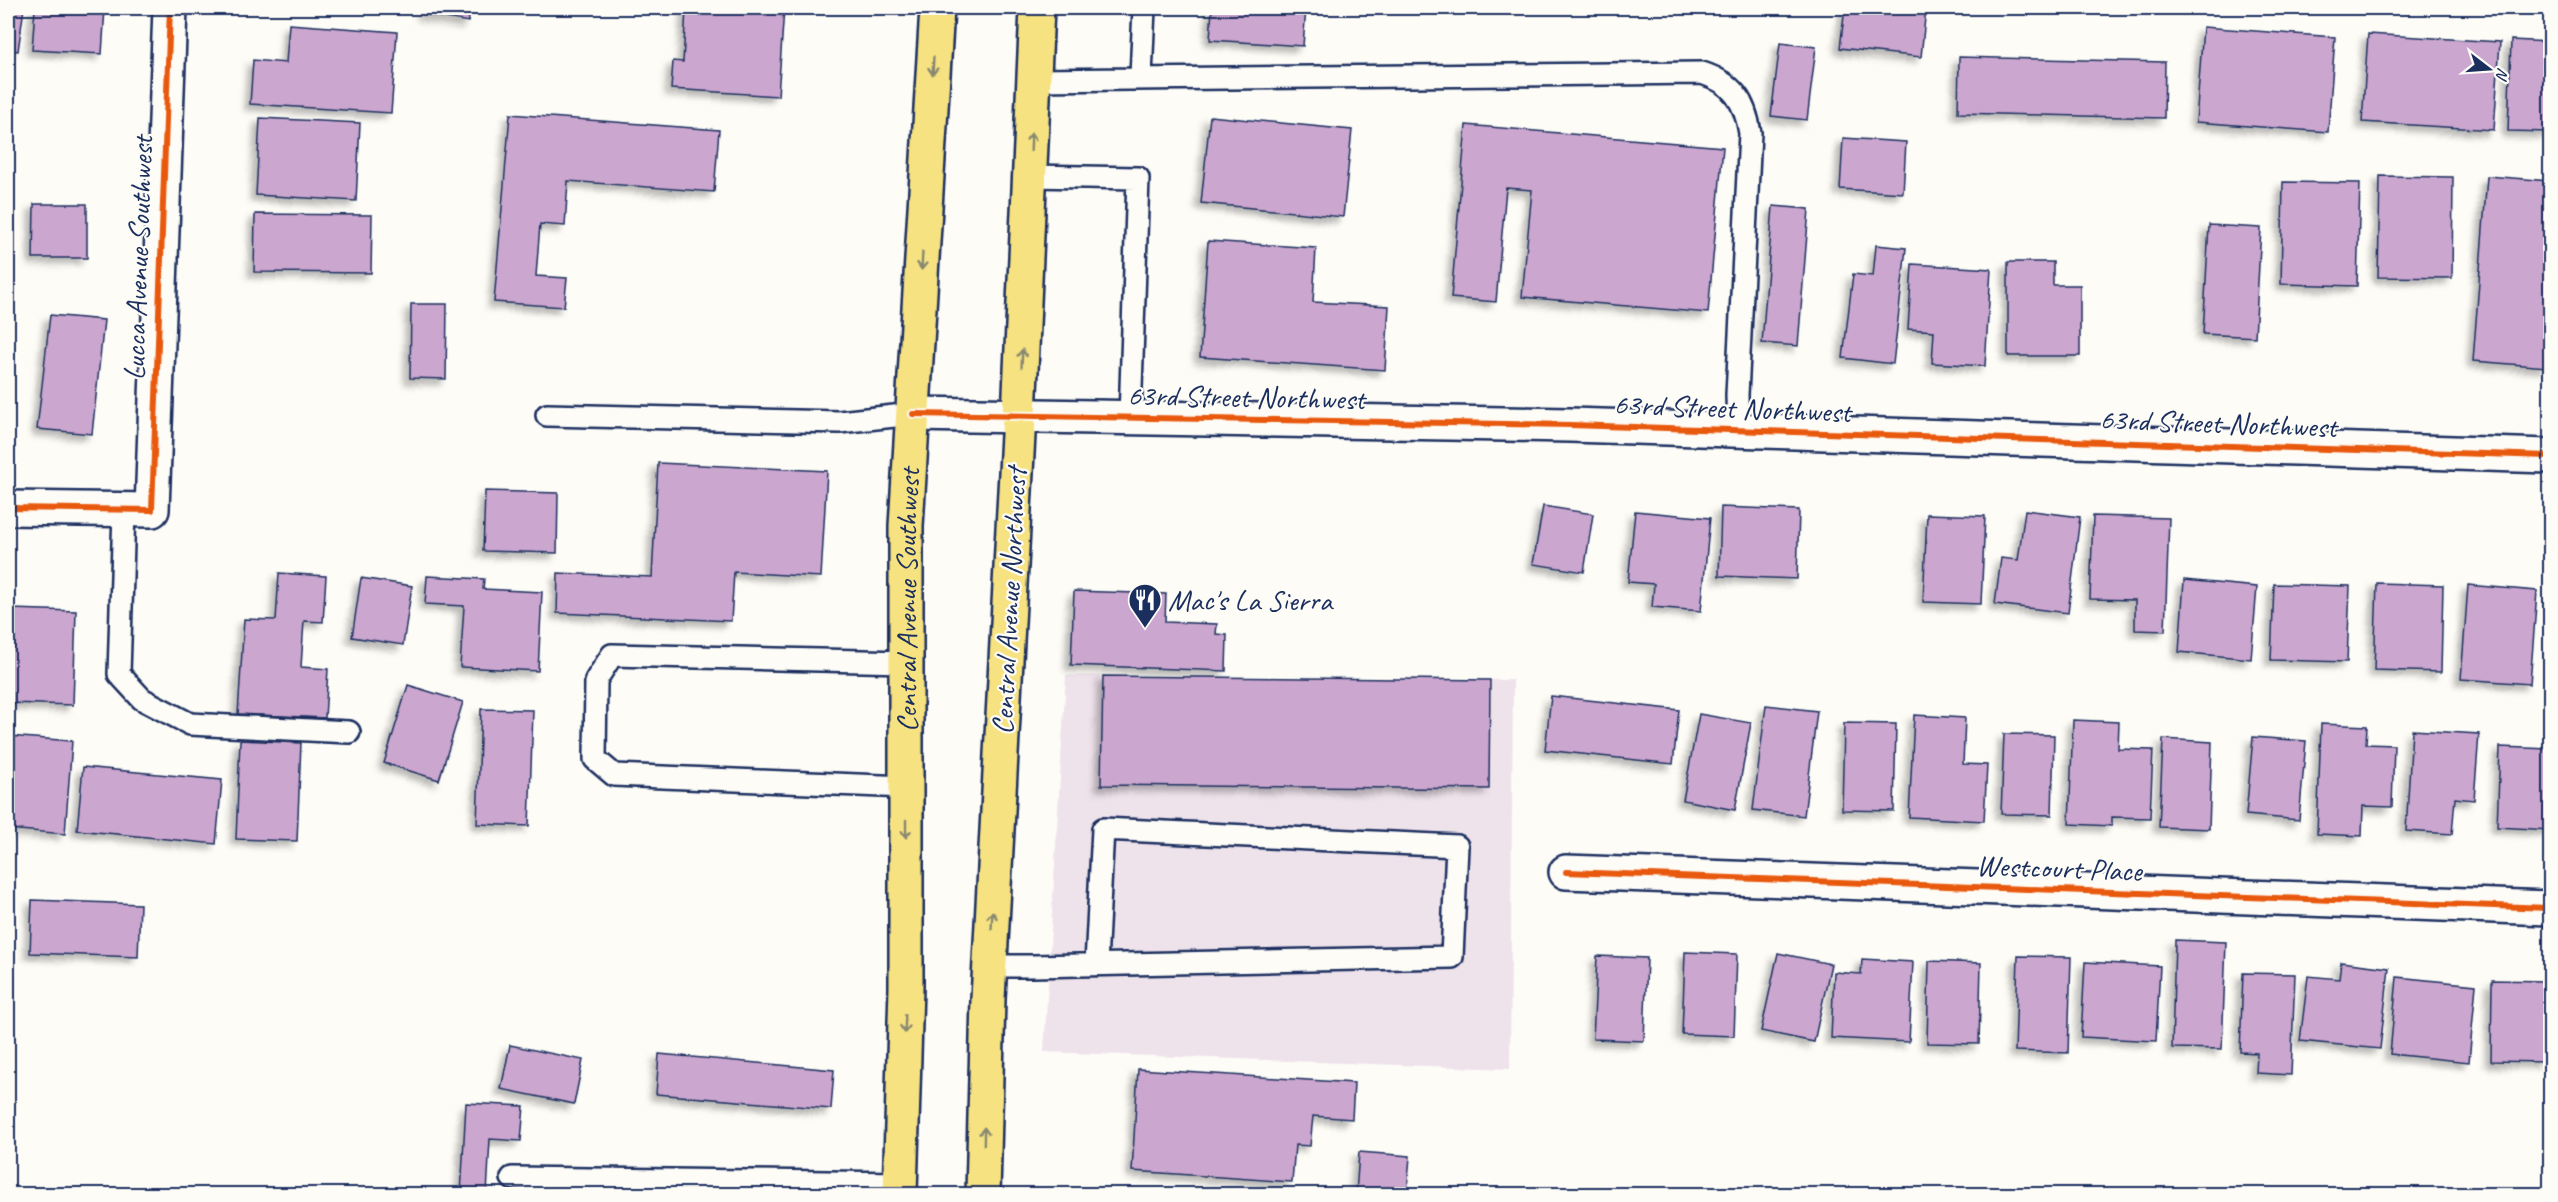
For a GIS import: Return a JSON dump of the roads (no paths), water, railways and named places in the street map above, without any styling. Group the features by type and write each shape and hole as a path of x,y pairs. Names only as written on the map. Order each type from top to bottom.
{"main road":[{"name":"Central Avenue Southwest","path":"900,1189 906,987 906,526 937,8"},
{"name":"Central Avenue Northwest","path":"983,1194 989,966 1019,416 1037,8"}],"street":[{"name":"Lucca Avenue Southwest","path":"138,510 170,8"},
{"name":"63rd Street Northwest","path":"913,414 1570,425 2550,456"},
{"path":"8,508 138,510"},
{"name":"Westcourt Place","path":"1566,872 2550,908"}],"lane":[{"path":"1141,77 1144,8"},
{"path":"1034,80 1141,77 1702,73 1719,79 1738,94 1747,114 1750,133 1737,431"},
{"path":"1030,176 1138,178 1130,418"},
{"path":"547,415 839,422 913,414"},
{"path":"138,510 119,674 141,699 190,724 350,732"},
{"path":"906,662 612,655 596,680 595,759 614,775 906,787"},
{"path":"989,966 1096,964 1452,957 1457,846 1103,829 1096,964"},
{"path":"512,1178 900,1189"}],"place":[{"name":"Mac's La Sierra","path":"1145,629"}]}
